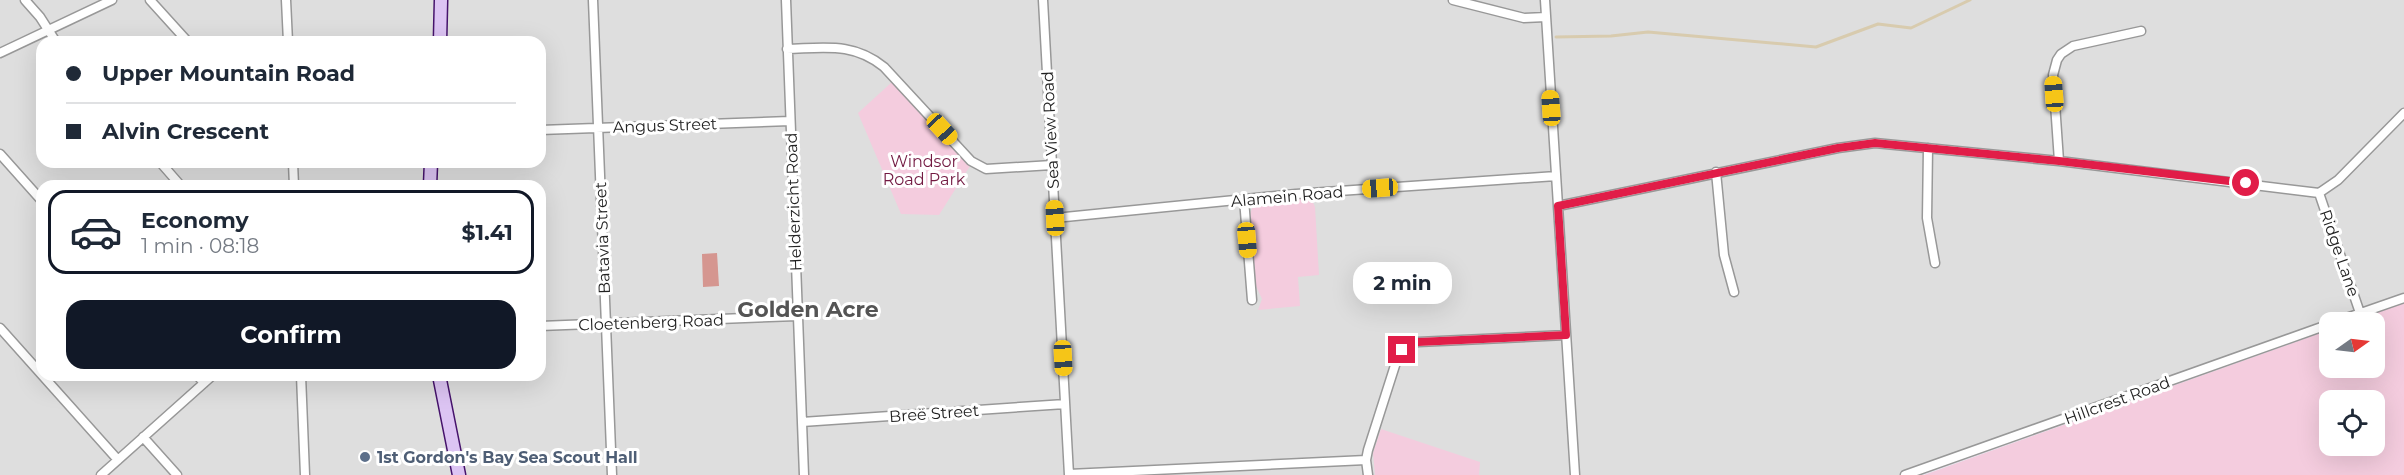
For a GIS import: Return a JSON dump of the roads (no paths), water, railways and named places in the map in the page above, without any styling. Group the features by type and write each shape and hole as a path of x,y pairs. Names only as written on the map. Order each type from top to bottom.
{"street":[{"path":"25,0 52,36"},
{"path":"36,36 112,0"},
{"path":"150,0 183,36"},
{"path":"286,0 288,36"},
{"path":"440,36 441,0"},
{"name":"Batavia Street","path":"593,0 612,475"},
{"name":"Helderzicht Road","path":"786,0 804,475"},
{"name":"Sea View Road","path":"1043,0 1069,475"},
{"path":"1453,0 1524,18 1546,17"},
{"path":"1545,0 1575,475"},
{"path":"2059,161 2053,75 2057,60 2061,54 2073,46 2141,31"},
{"path":"0,53 36,36"},
{"path":"788,49 842,47 868,56 884,68 971,160 982,168 1052,165"},
{"path":"1558,206 1865,143 2059,161 2319,193 2338,180 2404,113"},
{"name":"Angus Street","path":"546,130 790,121"},
{"path":"1928,148 1927,218 1935,263"},
{"path":"0,154 36,194"},
{"path":"166,168 176,180"},
{"path":"1716,172 1724,255 1734,292"},
{"name":"Alamein Road","path":"1055,218 1244,199 1556,176"},
{"name":"Ridge Lane","path":"2319,193 2359,312"},
{"path":"1244,199 1252,300"},
{"path":"2366,312 2404,298"},
{"name":"Cloetenberg Road","path":"546,326 798,316"},
{"path":"0,328 36,368"},
{"name":"Hillcrest Road","path":"1905,475 2319,328"},
{"path":"1368,475 1366,460 1398,356 1406,346 1418,342 1566,335"},
{"path":"47,381 118,460"},
{"path":"101,475 206,381"},
{"path":"301,381 305,475"},
{"path":"440,381 459,475"},
{"name":"Breë Street","path":"802,422 1065,404"},
{"path":"143,437 177,475"},
{"path":"1069,475 1366,460"}],"waterway":[{"path":"1556,37 1611,36 1648,32 1816,47 1878,24 1911,28 1970,0"}],"place":[{"name":"1st Gordon's Bay Sea Scout Hall","path":"365,457"}],"district":[{"name":"Golden Acre","path":"808,309"}],"park label":[{"name":"Windsor Road Park","path":"924,170"}]}
